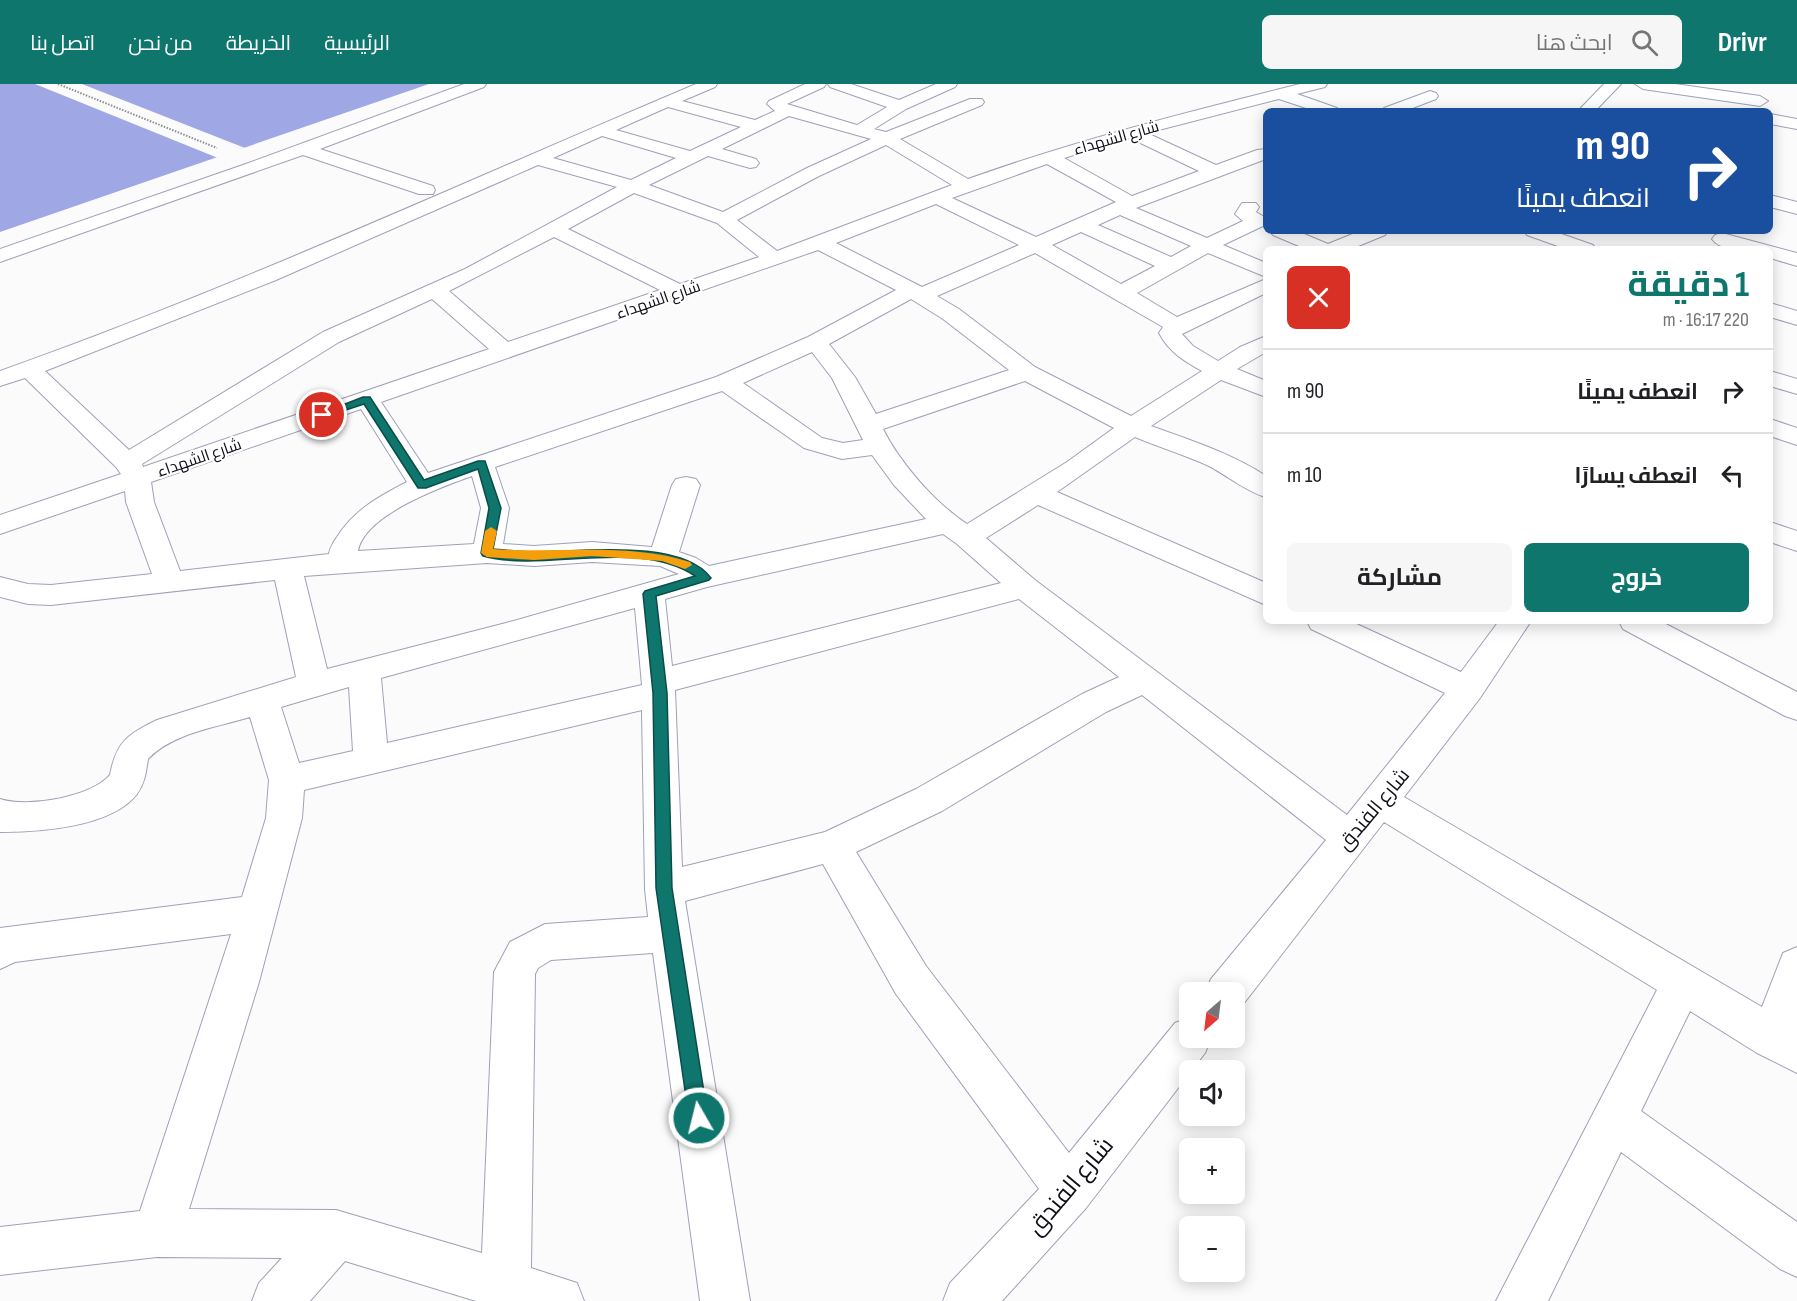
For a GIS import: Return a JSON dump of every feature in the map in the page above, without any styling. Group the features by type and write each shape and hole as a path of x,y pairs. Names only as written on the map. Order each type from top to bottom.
{"street":[{"path":"0,256 323,142 478,84"},
{"path":"0,362 130,314 677,84"},
{"path":"0,379 168,316 284,268 709,84"},
{"path":"818,84 775,104 787,111 887,138 967,186"},
{"path":"836,84 900,106"},
{"path":"857,130 865,128 900,106 950,84"},
{"path":"1589,108 1614,84"},
{"path":"1643,84 1763,106"},
{"path":"1754,84 1763,106"},
{"path":"1297,88 1327,108"},
{"name":"شارع الشهداء","path":"0,525 132,470 367,400 819,243 936,197 1048,157 1130,132 1297,88"},
{"path":"1398,108 1430,96"},
{"path":"666,102 758,126"},
{"path":"724,219 813,172 887,138 976,102"},
{"path":"132,470 331,338 435,291 633,186 701,155 787,111"},
{"path":"1773,120 1797,124"},
{"path":"599,130 701,155 750,163"},
{"path":"1130,132 1213,171"},
{"path":"323,142 445,182"},
{"path":"303,149 426,190"},
{"path":"344,562 344,548 358,526 381,507 422,485 725,382 816,342 916,293 1126,205 1263,154"},
{"path":"1048,157 1163,228 1263,270"},
{"path":"534,158 633,186 724,219 775,258"},
{"path":"936,197 1036,244 1176,326"},
{"path":"1773,202 1797,208"},
{"path":"1121,293 1208,245 1254,211"},
{"path":"1082,225 1171,265"},
{"path":"553,229 680,292"},
{"path":"1288,234 1316,246"},
{"path":"1340,246 1370,234"},
{"path":"1543,234 1577,246"},
{"path":"1722,240 1746,246"},
{"path":"819,243 916,293 951,314 1027,372 1132,427 1215,459 1244,473 1263,487"},
{"path":"1773,253 1797,260"},
{"path":"1263,286 1176,326 1170,333 1173,341 1221,371 1263,389"},
{"path":"435,291 506,352"},
{"path":"1773,311 1797,318"},
{"path":"816,342 848,385 874,436 898,473 957,530 1024,587 1349,837"},
{"path":"0,814 2,817 18,817 102,802 116,794 126,781 132,755 149,739 169,729 314,684 705,578 957,530 1035,493 1076,468 1132,427 1263,344"},
{"path":"30,369 132,470 140,502 170,582"},
{"path":"725,382 813,443 842,451 1027,372"},
{"path":"1773,379 1797,387"},
{"path":"367,400 422,485"},
{"path":"1773,428 1797,437"},
{"path":"482,464 495,508 487,553"},
{"path":"663,557 686,485"},
{"path":"1035,493 1263,594"},
{"path":"1773,532 1797,542"},
{"path":"0,587 28,594 51,595 344,562 487,553 534,556 592,552 663,557 686,565 705,578"},
{"path":"288,570 314,684"},
{"path":"287,780 659,687 1024,587"},
{"path":"649,594 659,687 664,888 725,1301"},
{"path":"1328,624 1468,689"},
{"name":"شارع الفندق","path":"1235,982 1349,837 1381,802 1468,689 1514,624"},
{"path":"1640,624 1797,707"},
{"path":"364,671 371,760"},
{"path":"664,888 832,846 929,800 1094,704 1144,680"},
{"path":"157,1233 238,982 284,818 287,780 262,700"},
{"path":"1381,802 1784,1045 1797,966"},
{"path":"832,846 911,980 1069,1191"},
{"path":"1,947 258,913"},
{"path":"0,1251 157,1233 336,1234 540,1297 514,972 524,956 545,942 672,934"},
{"path":"1521,1301 1682,984"},
{"name":"شارع الفندق","path":"968,1301 1069,1191 1182,1048"},
{"path":"1613,1119 1797,1252"},
{"path":"277,1301 336,1234"}],"path":[{"path":"58,84 219,148"}],"water":[{"path":"0,84 429,84 0,232"}],"pier":[{"path":"35,84 82,84 245,148 218,158"}],"slow traffic":[{"path":"491,531 487,553 534,556 592,552 663,557 685,565"}],"route":[{"path":"322,415 367,400 422,485 482,464 495,508 487,553 534,556 592,552 663,557 686,565 705,578 649,594 660,693 664,888 699,1118"}]}
